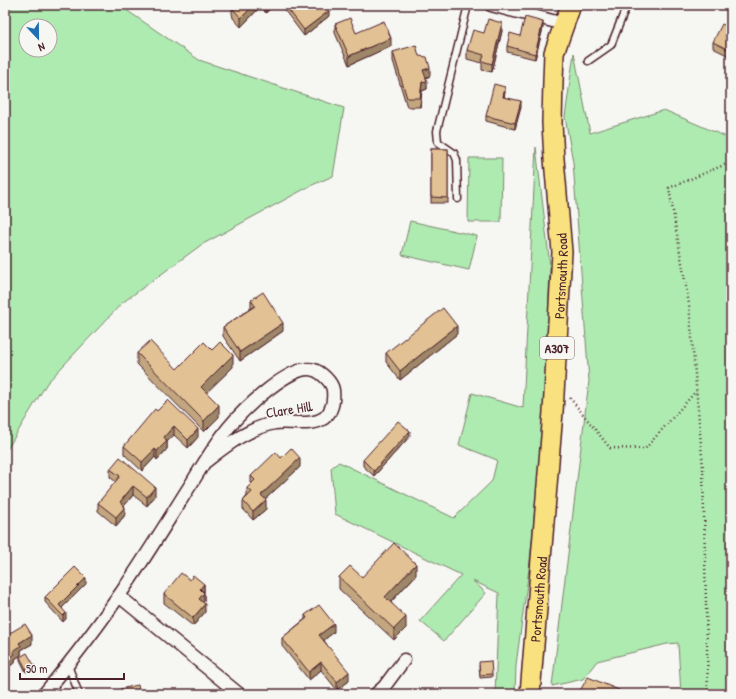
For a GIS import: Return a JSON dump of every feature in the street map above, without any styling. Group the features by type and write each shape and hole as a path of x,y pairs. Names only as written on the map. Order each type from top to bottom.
{"main road":[{"name":"Portsmouth Road","path":"530,694 555,379 562,252 552,123 554,53 571,5"}],"street":[{"path":"491,5 564,24"},
{"name":"Clare Hill","path":"44,694 68,665 119,596 205,462 229,427 271,386 300,369 314,370 324,376 332,386 333,400 330,410 324,418 314,423 294,422 274,424 237,438 205,462"},
{"path":"119,596 239,694"},
{"path":"376,694 384,687 404,660"}],"lane":[{"path":"458,199 457,160 454,153 438,142 437,131 468,5"},
{"path":"588,61 611,45 627,5"},
{"path":"68,665 79,694"}],"path":[{"path":"708,694 703,468 689,304 669,188 731,162"},
{"path":"555,379 610,448 645,449 696,391"}],"green space":[{"path":"16,5 119,5 199,60 344,108 333,176 310,186 201,245 122,303 47,383 5,453 5,11"},
{"path":"574,53 590,133 664,110 731,139 731,694 681,694 678,643 667,644 597,661 583,679 552,686 589,381 573,162 565,117"},
{"path":"536,147 550,266 545,409 530,561 516,665 515,694 495,694 499,593 473,581 486,593 444,641 420,621 461,575 335,514 331,468 339,462 454,518 492,481 497,460 459,445 472,393 523,408"},
{"path":"469,158 502,158 501,222 468,222"},
{"path":"410,221 477,236 469,270 402,255"}],"building":[{"path":"232,5 254,5 241,18 233,9"},
{"path":"285,5 302,5 304,7 307,5 324,5 329,11 304,30"},
{"path":"525,17 543,22 535,54 507,46 510,33 520,36"},
{"path":"350,18 356,33 384,21 391,38 349,56 335,24"},
{"path":"488,19 502,23 492,64 482,61 484,55 467,50 473,30 484,33"},
{"path":"722,24 731,28 731,51 713,42"},
{"path":"416,45 419,56 427,57 430,68 423,70 427,81 422,82 420,98 407,98 393,52"},
{"path":"494,84 505,87 503,97 521,101 515,123 486,116"},
{"path":"431,149 448,149 448,198 431,197"},
{"path":"263,292 283,323 240,352 223,327 255,306 251,300"},
{"path":"443,308 457,326 400,371 386,353"},
{"path":"150,341 177,369 204,342 212,350 220,342 233,355 201,387 219,405 204,421 137,353"},
{"path":"168,400 198,429 188,440 174,426 164,437 167,441 157,451 155,449 142,462 124,446 155,409 157,411"},
{"path":"398,421 410,431 374,471 363,460"},
{"path":"291,448 300,458 261,495 266,500 253,512 243,501 252,492 247,488 255,480 251,476 276,452 281,458"},
{"path":"120,457 155,487 147,497 133,486 120,502 125,507 116,517 98,503 120,476 110,469"},
{"path":"394,543 416,564 385,597 406,617 394,629 339,577 350,566 362,577"},
{"path":"75,567 86,578 59,605 66,613 63,616 45,597"},
{"path":"181,573 190,580 193,575 204,584 200,589 204,593 199,599 205,604 193,618 164,594"},
{"path":"319,605 334,624 319,635 349,672 337,682 321,662 309,672 282,638 307,618 305,615"},
{"path":"25,624 32,635 19,643 21,646 13,651 15,654 9,658 8,656 5,657 5,636"},
{"path":"27,653 34,665 26,669 20,657"},
{"path":"491,661 492,674 480,675 479,662"},
{"path":"588,677 628,694 578,694"},
{"path":"138,685 140,694 121,694 120,689"},
{"path":"181,691 181,694 166,694"}]}
